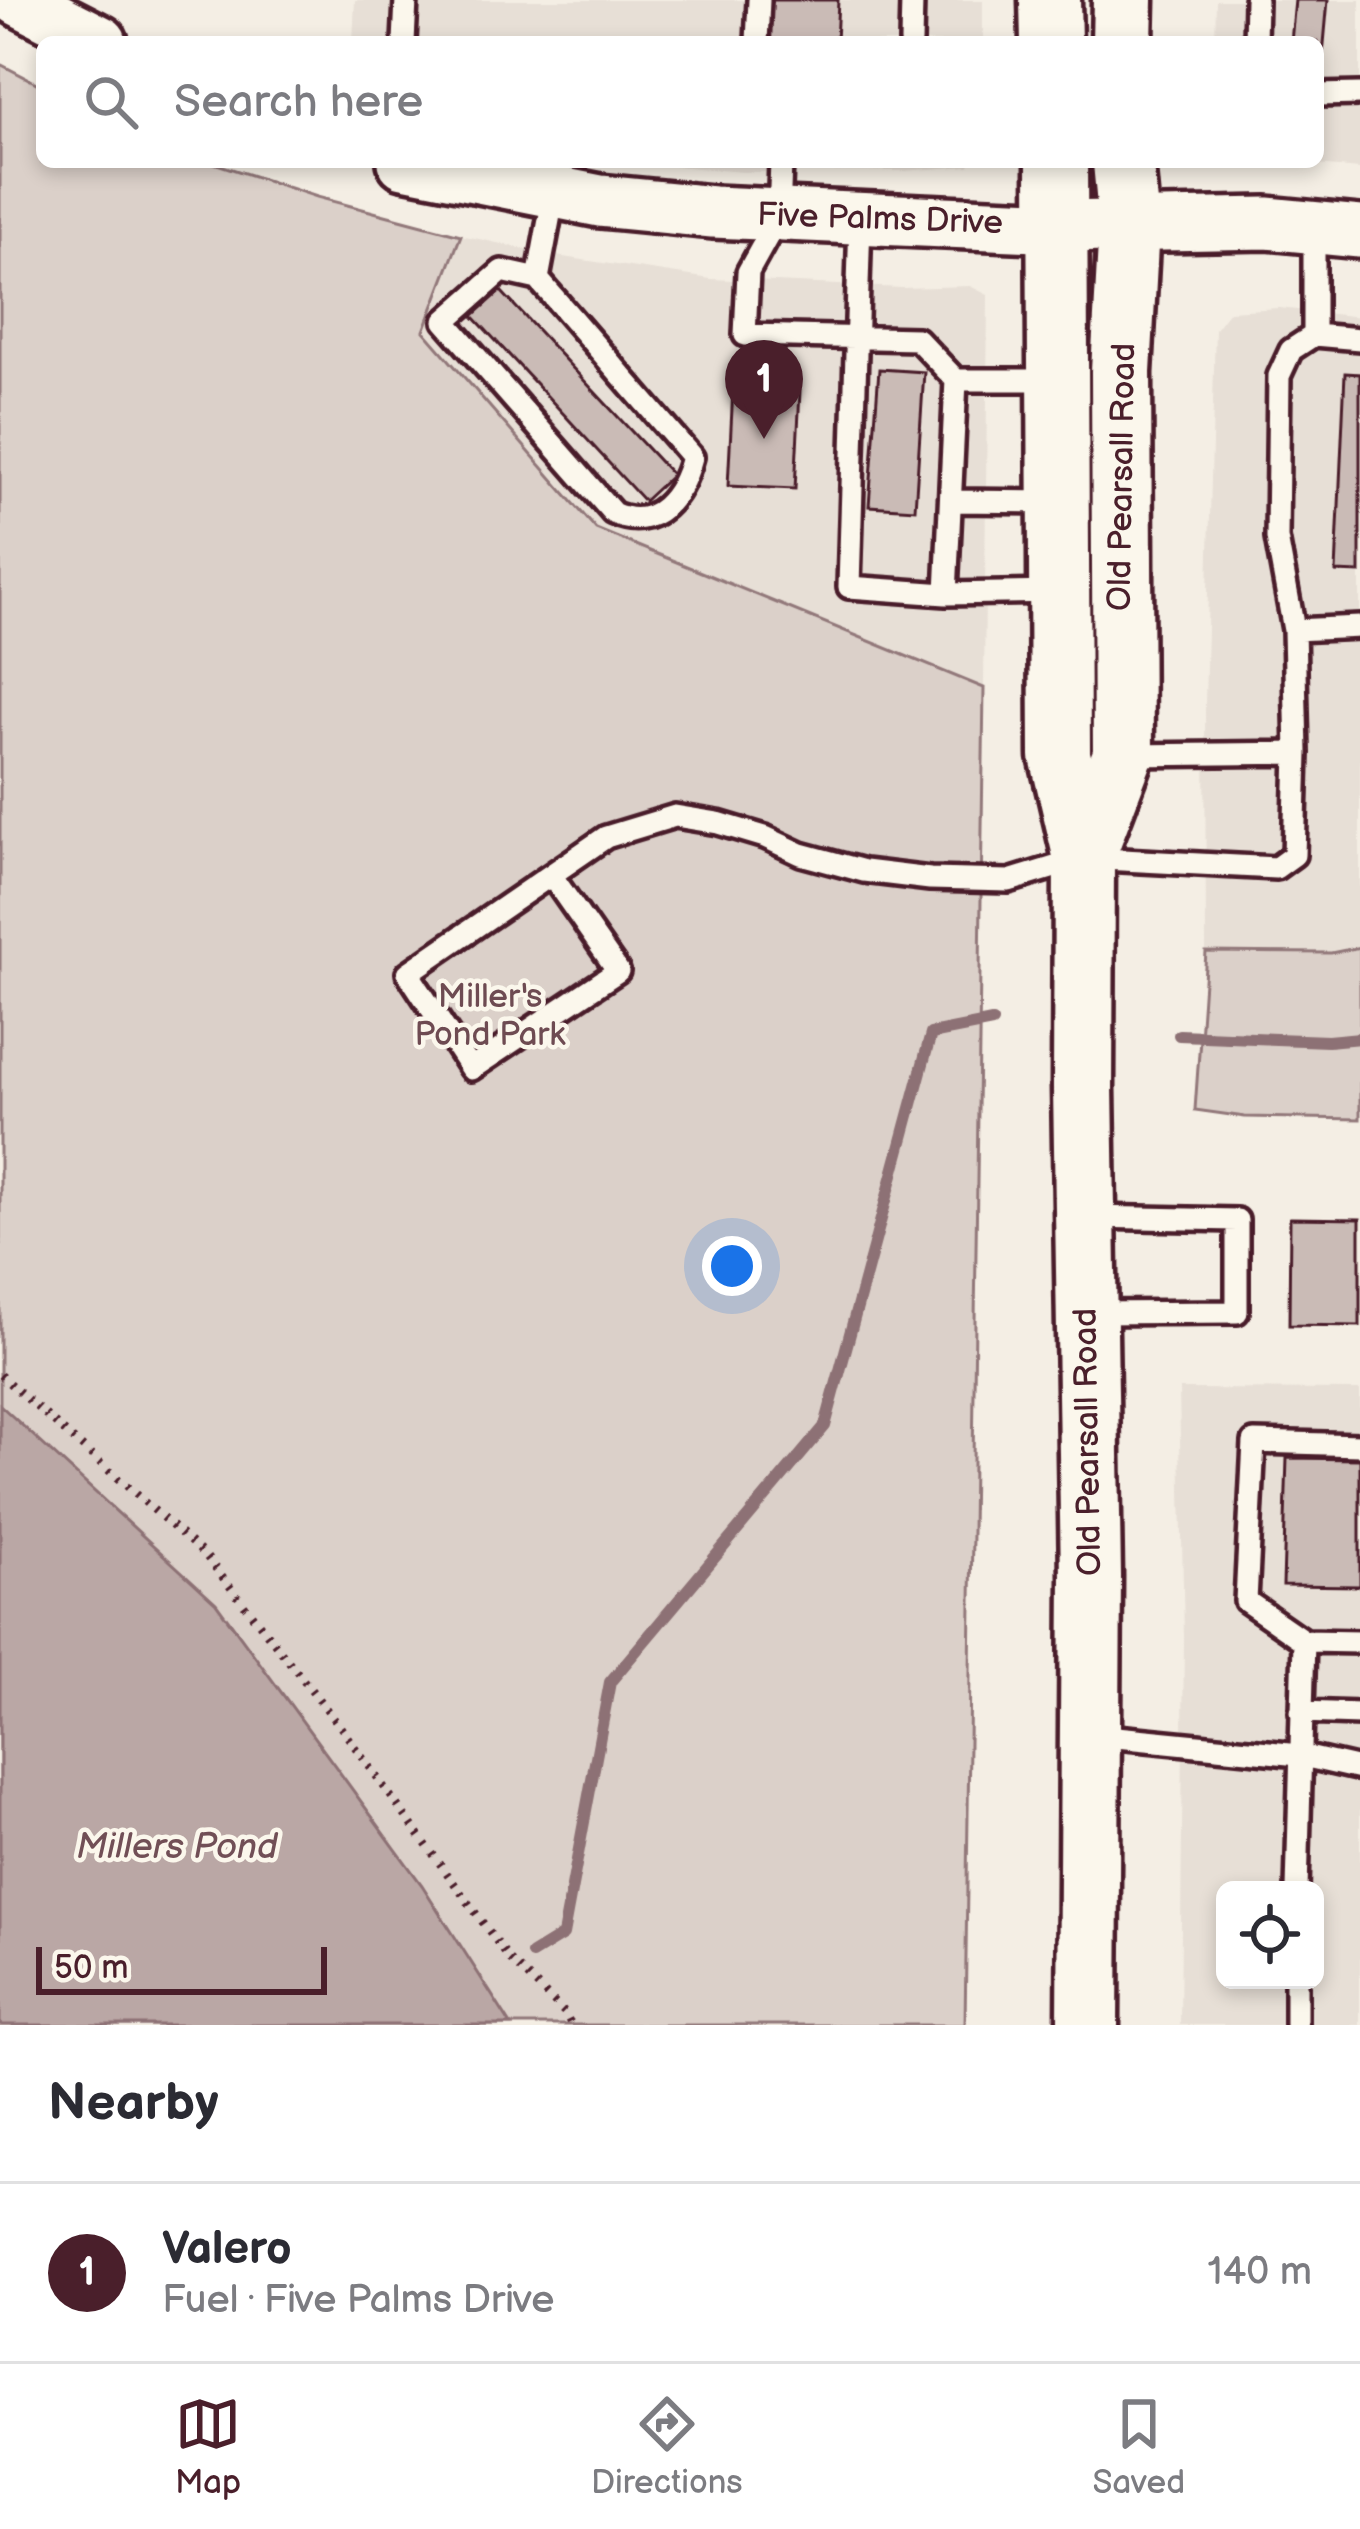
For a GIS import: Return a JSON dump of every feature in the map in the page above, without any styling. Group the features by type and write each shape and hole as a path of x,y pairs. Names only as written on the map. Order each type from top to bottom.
{"main road":[{"path":"1050,0 1051,36"},
{"path":"1122,36 1123,0"},
{"name":"Old Pearsall Road","path":"1057,168 1060,755 1084,858 1088,2025"},
{"name":"Old Pearsall Road","path":"1084,858 1123,755 1121,372 1129,226 1124,168"}],"street":[{"path":"19,0 88,36"},
{"name":"Five Palms Drive","path":"433,168 622,203 779,216 1059,227 1267,224 1337,230"}],"lane":[{"path":"404,36 406,0"},
{"path":"757,36 759,0"},
{"path":"911,36 912,0"},
{"path":"1255,36 1256,0"},
{"path":"1324,94 1360,94"},
{"path":"781,168 779,216 748,272 745,335 917,339 956,380 946,594"},
{"path":"538,279 554,193"},
{"path":"860,219 849,587 946,594 1059,592"},
{"path":"1314,334 1337,230"},
{"path":"502,271 538,279 692,457 685,484 667,506 646,520 628,520 613,513 445,321 502,271"},
{"path":"551,875 618,971 471,1069 408,973 606,837 675,816 718,823 864,871 930,879 1009,881 1084,858 1276,868 1294,855 1297,753 1294,630 1277,538 1280,376 1291,350 1314,334 1360,339"},
{"path":"956,380 1056,380"},
{"path":"951,501 1058,502"},
{"path":"1294,630 1360,627"},
{"path":"1123,755 1297,753"},
{"path":"1085,1217 1237,1220 1238,1312 1086,1313"},
{"path":"1360,1445 1254,1442 1246,1601 1304,1641 1360,1642"},
{"path":"1298,1881 1304,1641"},
{"path":"1301,1712 1360,1714"},
{"path":"1090,1734 1299,1755 1360,1769"},
{"path":"1295,2025 1296,1989"}],"path":[{"path":"0,1375 205,1555 339,1725 510,1960 572,2025"}],"shaded area":[{"path":"355,0 983,0 983,36 353,36"},
{"path":"1216,0 1360,0 1360,169 1324,166 1324,36 1215,36"},
{"path":"698,168 943,168 903,171"},
{"path":"461,235 556,256 711,279 902,288 970,286 988,295 984,688 596,529 423,331"},
{"path":"1279,308 1360,317 1360,947 1332,953 1206,952 1205,703 1215,329 1229,311"},
{"path":"1179,1389 1360,1390 1360,2025 1180,2025 1184,1637"}],"green space":[{"name":"Miller's Pond Park","path":"0,64 36,83 36,168 229,168 461,235 424,331 596,529 984,688 965,2025 0,2025"},
{"path":"1360,947 1360,1119 1245,1117 1195,1110 1206,952 1331,953"}],"water":[{"name":"Millers Pond","path":"0,1405 216,1603 422,1885 511,2025 0,2025"}],"building":[{"path":"765,0 838,0 836,36 764,36"},
{"path":"1295,0 1328,0 1324,44 1324,36 1292,36"},
{"path":"501,291 672,475 644,501 473,316"},
{"path":"879,369 924,372 915,509 869,506"},
{"path":"1345,373 1360,374 1360,573 1336,572"},
{"path":"733,389 800,391 795,489 728,486"},
{"path":"1290,1218 1360,1219 1360,1326 1289,1325"},
{"path":"1287,1458 1360,1459 1360,1586 1283,1585"}],"waterway":[{"path":"532,1954 563,1935 610,1682 825,1426 931,1034 992,1022"},
{"path":"1179,1035 1360,1038"}],"place":[{"name":"Valero","path":"764,439"}]}
